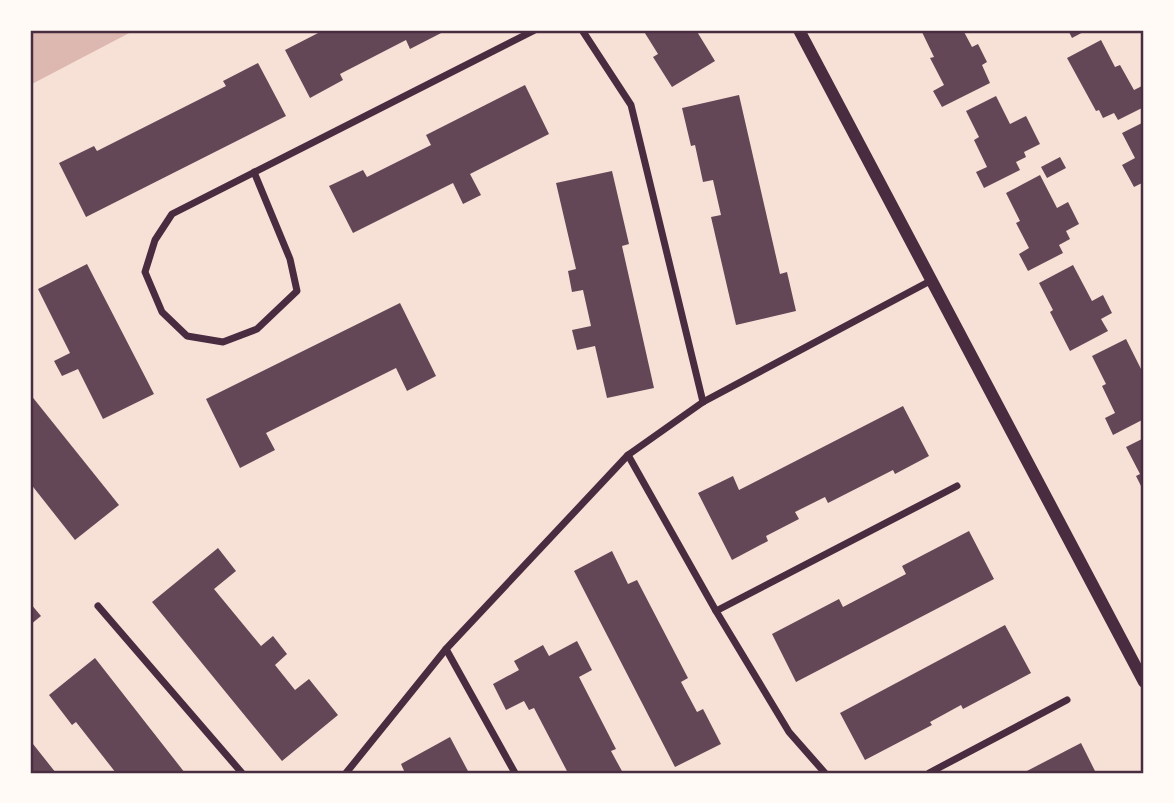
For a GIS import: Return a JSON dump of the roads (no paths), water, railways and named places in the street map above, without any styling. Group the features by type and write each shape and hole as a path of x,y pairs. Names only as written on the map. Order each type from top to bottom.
{"street":[{"path":"254,172 290,259 297,291 257,329 223,342 187,336 162,312 145,272 155,240 172,214 254,172 535,30"},
{"path":"582,30 631,106 703,402"},
{"path":"799,30 1144,682"},
{"path":"346,773 446,649 628,454 703,402 932,279"},
{"path":"628,454 716,611 789,732 825,773"},
{"path":"716,611 957,486"},
{"path":"98,606 242,773"},
{"path":"446,649 515,773"},
{"path":"929,773 1067,700"}]}
